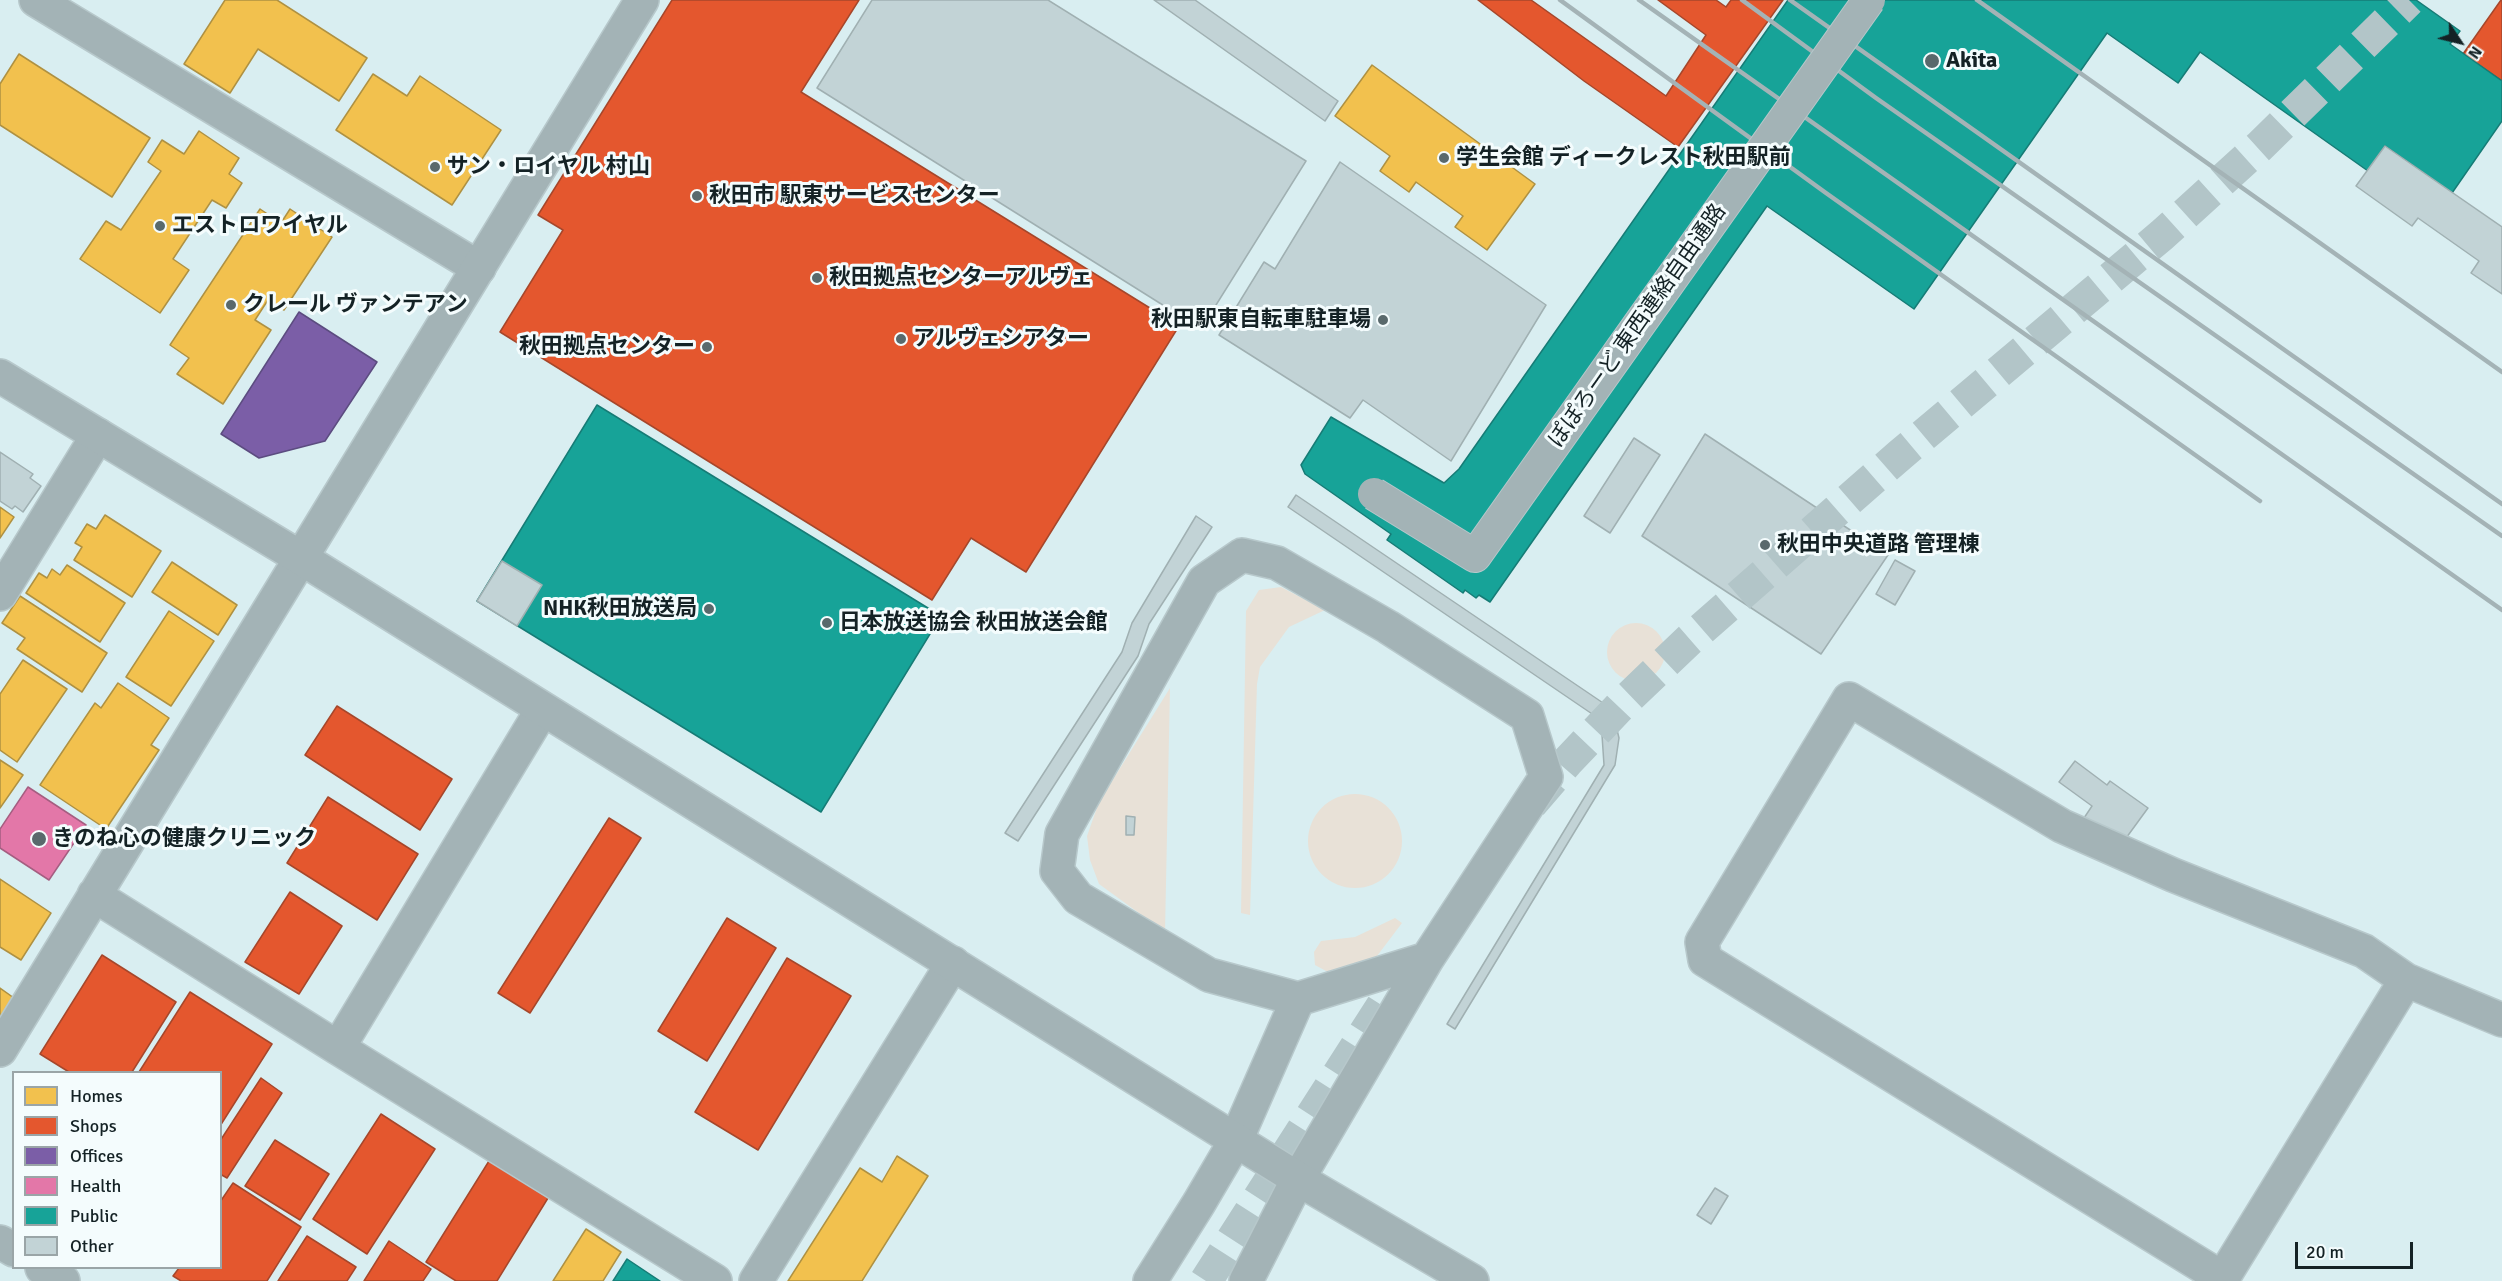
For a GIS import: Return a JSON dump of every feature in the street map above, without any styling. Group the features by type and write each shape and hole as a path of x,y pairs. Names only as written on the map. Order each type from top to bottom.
{"street":[{"path":"36,0 479,268"},
{"path":"0,1050 642,0"},
{"name":"ぽぽろーど 東西連絡自由通路","path":"1374,494 1475,556 1869,0"},
{"path":"0,376 301,558 1298,1179 1472,1281"},
{"path":"0,594 98,435"},
{"path":"1246,1281 1333,1116 1427,959 1546,777 1527,716 1388,627 1277,563 1242,555 1204,581 1062,834 1056,871 1078,898 1209,975 1298,999 1427,959"},
{"path":"2406,980 2222,1280 1705,960 1702,942 1849,699 2062,826 2184,879 2364,951 2406,980 2502,1020"},
{"path":"338,1048 542,710"},
{"path":"94,895 715,1281"},
{"path":"756,1281 953,963"},
{"path":"1150,1281 1200,1203 1236,1140 1298,999"},
{"path":"44,1269 63,1281"}],"shaded area":[{"path":"1281,587 1325,610 1289,627 1260,667 1257,684 1250,915 1241,913 1246,611 1259,590"},
{"path":"1636,623 1647,625 1657,631 1663,641 1665,652 1663,663 1657,673 1647,679 1636,681 1625,679 1615,673 1609,663 1607,652 1609,641 1615,631 1625,625"},
{"path":"1170,688 1165,932 1099,884 1090,860 1087,836 1099,802"},
{"path":"1355,794 1373,797 1388,808 1399,823 1402,841 1399,859 1388,874 1373,885 1355,888 1337,885 1322,874 1311,859 1308,841 1311,823 1322,808 1337,797"},
{"path":"1395,918 1402,923 1371,964 1337,977 1315,965 1314,952 1321,941 1355,937"}],"building: Homes":[{"path":"225,0 277,0 367,58 339,101 258,49 230,93 184,64"},
{"path":"19,54 150,138 112,197 0,125 0,84"},
{"name":"学生会館 ディークレスト秋田駅前","path":"1372,65 1535,184 1487,250 1455,227 1463,216 1416,182 1409,192 1380,171 1390,156 1335,116"},
{"name":"サン・ロイヤル 村山","path":"373,74 407,96 420,76 501,130 452,205 336,130"},
{"name":"エストロワイヤル","path":"199,131 239,158 229,174 242,183 226,208 212,200 173,259 189,270 160,313 80,259 106,221 121,230 161,171 148,162 162,140 184,154"},
{"name":"クレール ヴァンテアン","path":"260,209 281,223 290,209 332,237 284,310 268,300 255,320 271,330 223,404 177,374 189,358 170,345"},
{"path":"0,507 14,517 0,538"},
{"path":"105,515 161,551 132,597 74,560 82,547 75,543 87,524 96,529"},
{"path":"172,562 237,605 218,635 152,592"},
{"path":"67,565 125,603 100,642 26,593 39,573 47,578 52,569 60,575"},
{"path":"20,596 107,653 82,692 17,649 25,638 2,623"},
{"path":"169,611 214,641 171,706 126,677"},
{"path":"23,660 67,689 17,762 0,750 0,694"},
{"path":"118,683 169,718 151,745 159,750 106,829 40,785 95,703 101,708"},
{"path":"0,760 23,775 0,808"},
{"path":"0,879 51,913 21,960 0,947"},
{"path":"0,988 14,998 0,1019"},
{"path":"897,1156 928,1176 862,1281 788,1281 860,1168 882,1182"},
{"path":"586,1229 621,1252 603,1281 553,1281"}],"building: Shops":[{"name":"秋田拠点センターアルヴェ","path":"672,0 859,0 801,92 1179,326 1026,572 971,538 932,600 500,332 563,230 538,215"},
{"path":"1478,0 1531,0 1666,96 1706,35 1658,0 1716,0 1726,7 1731,0 1783,0 1678,147 1584,81"},
{"path":"2502,0 2502,81 2463,54"},
{"path":"337,706 452,779 420,830 305,755"},
{"path":"328,797 418,854 377,920 287,863"},
{"path":"609,818 641,838 530,1013 498,993"},
{"path":"290,892 342,926 299,994 245,962"},
{"path":"727,918 776,948 707,1061 658,1031"},
{"path":"102,955 176,1002 133,1071 67,1071 40,1054"},
{"path":"787,958 851,996 758,1150 695,1112"},
{"path":"190,992 272,1044 222,1123 222,1071 140,1071"},
{"path":"261,1078 282,1093 227,1178 222,1175 222,1138"},
{"path":"381,1114 435,1149 367,1254 313,1219"},
{"path":"275,1140 329,1174 300,1220 245,1186"},
{"path":"489,1161 548,1198 497,1281 456,1281 426,1262"},
{"path":"233,1183 301,1227 267,1281 181,1281 173,1276 178,1269 222,1269 222,1199"},
{"path":"307,1236 356,1267 347,1281 278,1281"},
{"path":"389,1241 431,1269 423,1281 364,1281"}],"building: Offices":[{"path":"299,312 377,362 325,441 259,458 221,434"}],"building: Health":[{"name":"きのね心の健康クリニック","path":"28,787 86,825 49,880 0,848 0,829"}],"building: Public":[{"path":"1788,0 2416,0 2460,31 2450,44 2502,81 2502,121 2452,193 2385,146 2368,171 2200,52 2178,83 2107,33 1914,309 1767,206 1490,602 1479,595 1476,598 1465,590 1463,593 1387,540 1391,534 1305,474 1301,465 1331,417 1444,483 1459,469"},
{"name":"NHK秋田放送局","path":"597,405 941,616 821,812 477,601"},
{"path":"627,1259 660,1281 613,1281"}],"building: Other":[{"path":"872,0 1048,0 1306,161 1201,329 817,88"},
{"path":"1154,0 1195,0 1338,101 1325,121"},
{"path":"2385,146 2502,227 2502,294 2471,273 2479,261 2418,218 2412,226 2356,186"},
{"name":"秋田駅東自転車駐車場","path":"1340,162 1546,305 1451,461 1363,400 1350,418 1219,335 1264,262 1275,269"},
{"name":"秋田中央道路 管理棟","path":"1705,434 1888,555 1821,654 1642,536"},
{"path":"1634,438 1660,455 1610,533 1584,516"},
{"path":"0,452 33,474 30,478 41,486 23,512 15,506 12,509 0,501"},
{"path":"1296,495 1612,709 1619,738 1615,765 1455,1029 1447,1024 1604,765 1601,720 1288,507"},
{"path":"1196,516 1212,527 1149,624 1138,656 1018,841 1005,833 1122,652 1132,623"},
{"path":"1895,560 1915,571 1895,605 1876,594"},
{"path":"502,561 542,585 517,626 477,601"},
{"path":"2075,761 2107,785 2110,781 2148,808 2121,845 2084,818 2092,806 2059,782"},
{"path":"1126,816 1135,817 1134,835 1126,835"},
{"path":"1715,1188 1728,1196 1711,1224 1697,1215"}],"tunnel":[{"path":"1531,804 1624,702 1689,640 1900,455 2162,235 2259,147 2409,0"},
{"path":"1206,1281 1388,997"}],"railway":[{"path":"1560,0 1826,193 2260,501"},
{"path":"1639,0 2502,610"},
{"path":"1742,0 1876,98 2502,536"},
{"path":"1790,0 2502,504"},
{"path":"1977,0 2502,372"}],"place":[{"name":"Akita","path":"1932,61"},
{"name":"学生会館 ディークレスト秋田駅前","path":"1444,158"},
{"name":"サン・ロイヤル 村山","path":"435,167"},
{"name":"秋田市 駅東サービスセンター","path":"697,196"},
{"name":"エストロワイヤル","path":"160,226"},
{"name":"秋田拠点センターアルヴェ","path":"817,278"},
{"name":"クレール ヴァンテアン","path":"231,305"},
{"name":"秋田駅東自転車駐車場","path":"1383,320"},
{"name":"アルヴェシアター","path":"901,339"},
{"name":"秋田拠点センター","path":"707,347"},
{"name":"秋田中央道路 管理棟","path":"1765,545"},
{"name":"NHK秋田放送局","path":"709,609"},
{"name":"日本放送協会 秋田放送会館","path":"827,623"},
{"name":"きのね心の健康クリニック","path":"39,839"}]}
